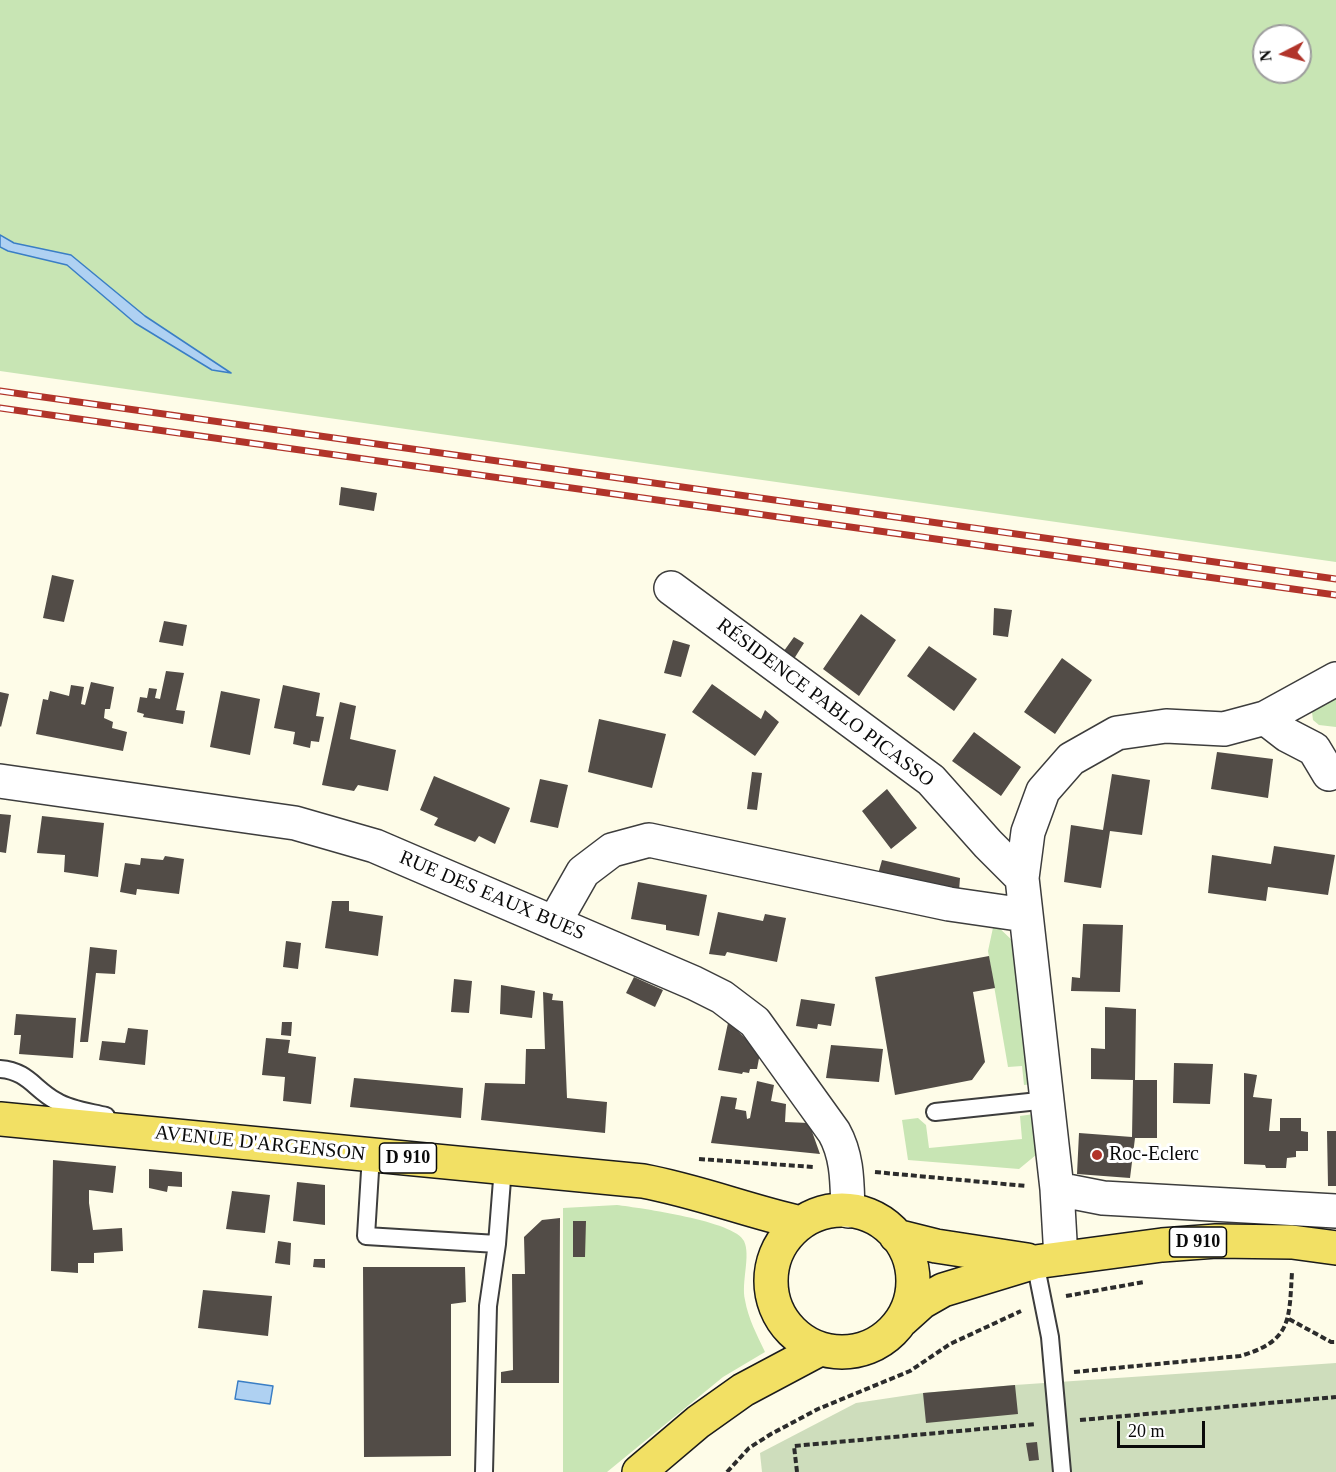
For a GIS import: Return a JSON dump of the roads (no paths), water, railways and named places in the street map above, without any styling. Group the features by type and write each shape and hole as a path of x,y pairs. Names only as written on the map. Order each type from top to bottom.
{"main road":[{"name":"AVENUE D'ARGENSON","path":"3,1119 643,1181 679,1187 765,1215 801,1223"},
{"path":"848,1211 866,1214 883,1223 896,1236 906,1251 912,1268 913,1286 910,1304 902,1320 892,1332 880,1342 866,1348 851,1352 835,1352 819,1349 802,1340 788,1327 778,1310 772,1292 772,1272 777,1253 787,1236 801,1223 824,1213 848,1211"},
{"name":"D 910","path":"896,1236 936,1246 1048,1260"},
{"name":"D 910","path":"902,1320 922,1302 943,1290 1048,1260 1162,1245 1216,1241 1292,1242 1336,1248"},
{"path":"639,1472 698,1422 743,1390 819,1349"}],"street":[{"name":"RÉSIDENCE PABLO PICASSO","path":"671,588 931,780 1022,878"},
{"path":"1048,1260 1057,1189 1022,878 1028,832 1043,791 1071,759 1117,733 1166,726 1224,729 1265,718 1336,679"},
{"path":"1265,718 1287,735 1314,749 1329,774"},
{"name":"RUE DES EAUX BUES","path":"0,781 296,823 375,846 722,997 755,1022 834,1132 842,1148 846,1169 848,1211"},
{"path":"554,923 583,872 612,850 649,840 950,904 1025,915"},
{"path":"1057,1189 1103,1198 1336,1211"}],"lane":[{"path":"0,1069 25,1076 39,1090 58,1103 179,1136"},
{"path":"935,1112 1048,1100"},
{"path":"371,1155 366,1236 497,1244"},
{"path":"484,1472 488,1306 497,1244 503,1167"},
{"path":"1048,1260 1044,1302 1050,1337 1062,1472"}],"water":[{"path":"0,235 14,243 71,255 145,316 231,373 212,370 135,323 67,265 0,247"},
{"path":"238,1381 273,1386 270,1404 235,1399"}],"railway":[{"path":"0,391 1336,579"},
{"path":"0,408 1336,595"}],"place":[{"name":"Roc-Eclerc","path":"1097,1155"}]}
